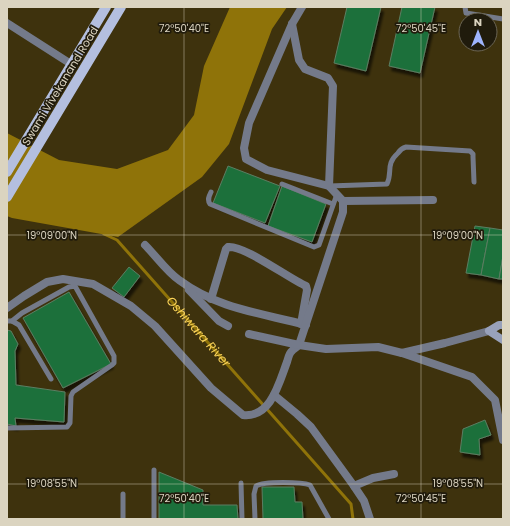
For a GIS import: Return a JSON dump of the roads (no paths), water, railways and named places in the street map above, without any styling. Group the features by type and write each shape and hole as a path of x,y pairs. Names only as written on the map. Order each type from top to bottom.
{"main road":[{"name":"Swami Vivekanand Road","path":"7,172 106,7"},
{"name":"Swami Vivekanand Road","path":"7,197 121,7"},
{"path":"78,54 88,61"}],"street":[{"path":"302,7 292,24 249,123 244,148 246,159 267,170 328,186 343,200 343,212 303,324"},
{"path":"7,23 71,64"},
{"path":"292,24 299,60 304,69 328,78 333,86 334,95 328,186"},
{"path":"343,200 433,200"},
{"path":"145,245 219,321 228,326"},
{"path":"7,308 47,282 63,279 93,284 131,306 155,326 211,388 243,415 248,416 257,414 272,399 291,351 299,345 303,324 307,290 306,286 250,254 232,246 226,249 211,299"},
{"path":"178,280 211,299 236,309 303,324"},
{"path":"402,353 489,331 499,325 503,325"},
{"path":"489,331 503,340"},
{"path":"248,334 326,349 378,347 402,353 472,377 495,400 503,440"},
{"path":"272,399 297,414 311,427 364,501 370,519"},
{"path":"354,486 373,478 394,474"}],"lane":[{"path":"465,7 466,13 503,19"},
{"path":"328,186 387,184 389,180 390,162 392,158 402,148 406,147 470,151 473,157 474,182"},
{"path":"282,184 333,204"},
{"path":"211,192 208,202 210,204 314,247 319,245 337,194"},
{"path":"7,428 67,427 70,423 72,394 76,389 112,365 114,359 114,356 75,286 69,287 10,321"},
{"path":"10,321 19,325 51,379"},
{"path":"154,470 154,519"},
{"path":"241,483 242,519"},
{"path":"255,519 254,494 256,486 262,484 300,483 310,485 329,519"},
{"path":"123,494 123,519"}],"waterway":[{"name":"Oshiwara River","path":"104,234 117,240 351,504 353,519"}]}
